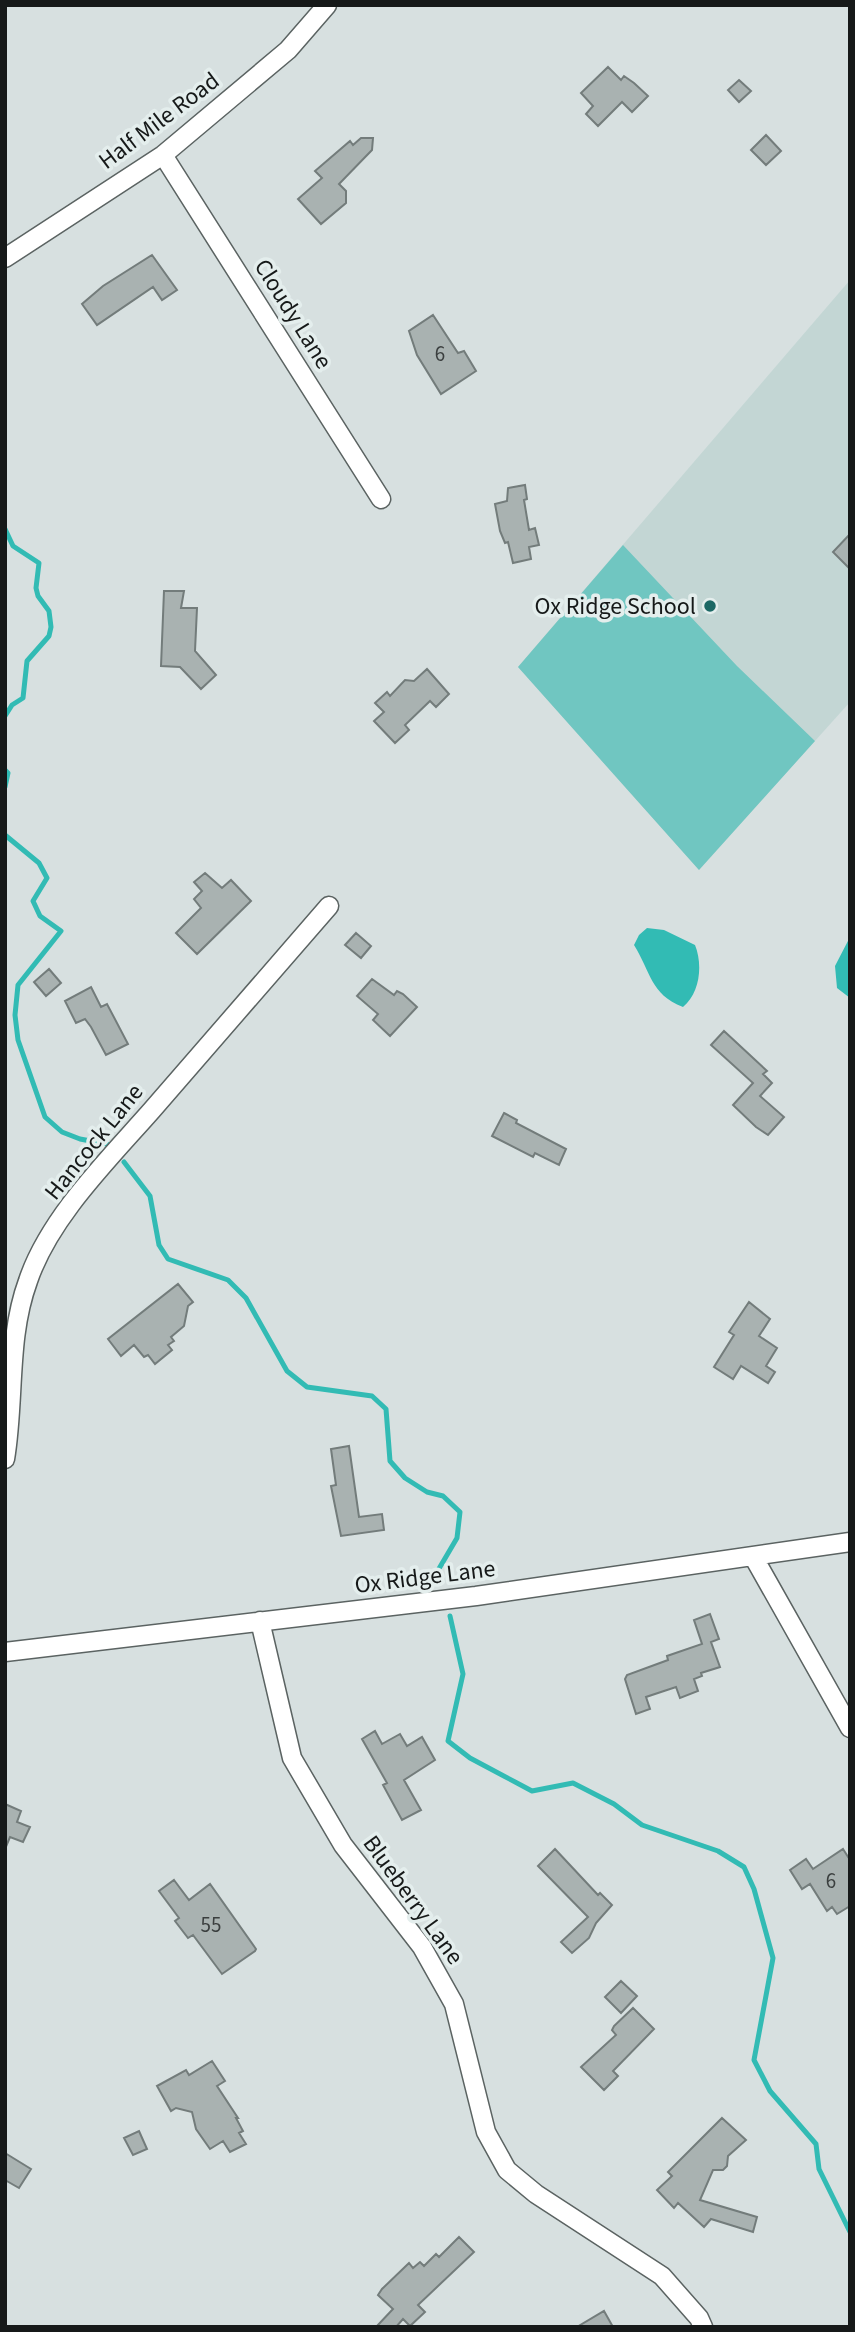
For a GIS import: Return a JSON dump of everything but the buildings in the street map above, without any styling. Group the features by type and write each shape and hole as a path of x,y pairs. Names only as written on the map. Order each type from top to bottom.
{"street":[{"name":"Half Mile Road","path":"5,258 163,155 288,50 327,5"},
{"name":"Cloudy Lane","path":"163,155 381,499"},
{"name":"Hancock Lane","path":"5,1459 10,1431 12,1354 27,1283 41,1248 98,1172 329,906"},
{"name":"Ox Ridge Lane","path":"5,1652 476,1596 850,1542"},
{"path":"753,1556 850,1727"},
{"name":"Blueberry Lane","path":"260,1621 292,1758 343,1845 422,1947 454,2004 486,2132 507,2170 536,2194 663,2276 699,2318 703,2327"}],"shaded area":[{"name":"Ox Ridge School","path":"850,280 850,702 699,870 518,667"},
{"path":"623,545 737,666 815,741 699,870 518,667"},
{"path":"647,928 664,930 695,945 699,961 698,978 693,994 683,1007 672,1002 657,989 634,945 639,935"},
{"path":"850,937 850,998 837,988 835,966"}],"waterway":[{"path":"5,529 13,546 39,563 36,588 38,596 49,611 51,627 49,636 27,661 23,698 12,705 5,716"},
{"path":"5,770 8,773 5,787"},
{"path":"5,835 39,863 47,878 33,901 40,916 61,931 18,985 15,1015 18,1040 45,1117 62,1132 80,1139 107,1144"},
{"path":"124,1162 150,1196 159,1245 168,1259 228,1280 246,1298 287,1371 307,1387 372,1396 386,1409 390,1461 405,1478 427,1492 443,1496 460,1512 457,1538 437,1572"},
{"path":"450,1616 463,1674 448,1741 470,1758 532,1791 573,1783 614,1804 642,1825 718,1851 744,1867 754,1889 773,1958 754,2060 770,2091 816,2144 819,2169 850,2232"}],"place":[{"name":"Ox Ridge School","path":"710,606"}]}
